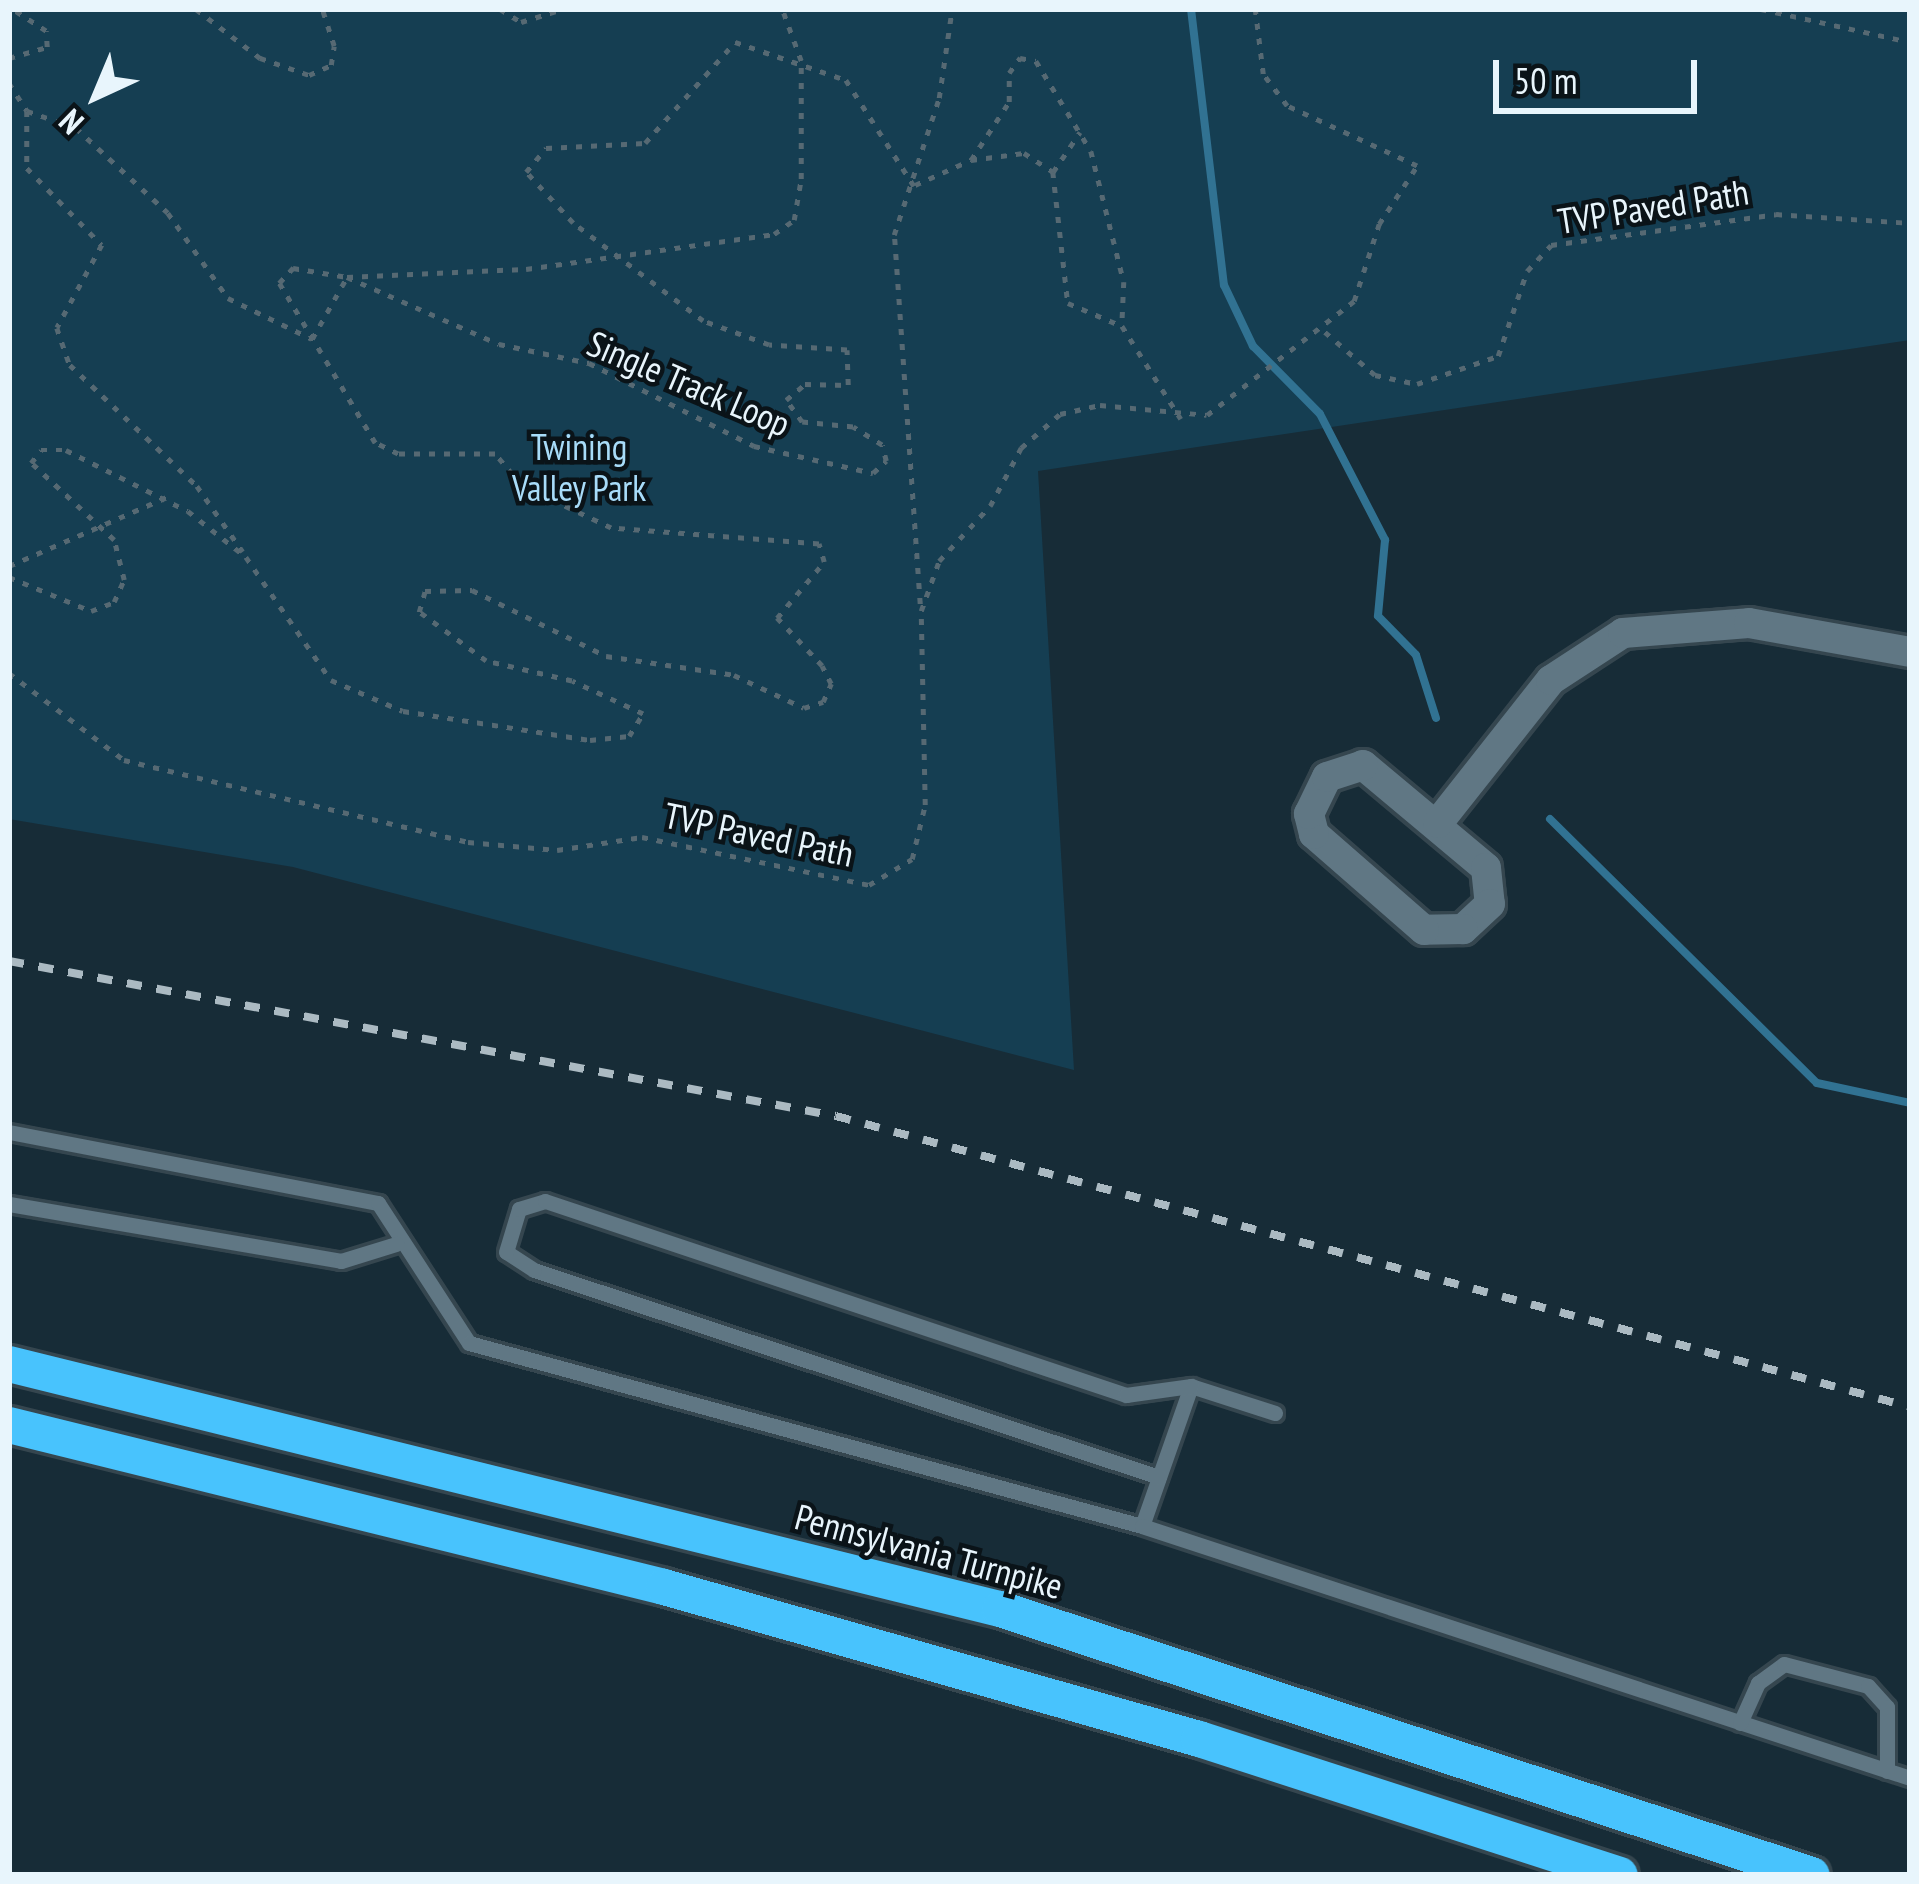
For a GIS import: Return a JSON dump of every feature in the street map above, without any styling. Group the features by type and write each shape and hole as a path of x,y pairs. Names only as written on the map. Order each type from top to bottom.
{"highway":[{"name":"Pennsylvania Turnpike","path":"9,1364 1000,1609 1812,1875"},
{"path":"9,1425 664,1587 1199,1739 1620,1875"}],"street":[{"path":"1438,823 1551,680 1623,633 1749,623 1910,652"},
{"path":"1363,765 1438,823 1486,868 1492,889 1479,918 1445,935 1424,930 1326,848 1309,814 1328,777 1363,765"}],"lane":[{"path":"9,1132 378,1203 396,1244 469,1342 1142,1526 1910,1778"},
{"path":"1159,1477 534,1270 506,1252 519,1209 544,1202 1126,1395 1191,1386 1275,1413"},
{"path":"9,1204 341,1261 396,1244"},
{"path":"1142,1526 1191,1386"},
{"path":"1740,1723 1758,1683 1784,1664 1868,1686 1887,1707 1887,1771"}],"path":[{"path":"9,58 47,47 46,31 12,9"},
{"path":"196,9 260,58 309,75 331,65 322,9"},
{"path":"500,9 520,22 563,9"},
{"path":"27,111 76,128 153,199 228,298 270,326 321,337 347,277 624,255 774,235 794,220 801,61 782,9"},
{"path":"920,611 894,235 914,186 952,9"},
{"path":"971,160 1009,102 1020,58 1036,61 1081,131 1124,282 1122,326 1181,419 1207,415 1285,345 1323,330 1354,301 1379,224 1418,166 1287,106 1263,74 1255,9"},
{"path":"1761,9 1910,42"},
{"name":"Single Track Loop","path":"9,578 91,611 114,602 124,580 99,528 43,483 31,464 41,450 66,449 167,497 246,557 331,680 403,711 590,740 629,736 643,714 434,632 419,612 425,591 472,590 606,656 734,675 804,708 823,703 831,685 777,618 824,562 819,544 797,534 611,528 522,486 495,454 398,454 375,443 321,337 279,284 293,268 347,277 499,344 589,363 754,446 851,474 886,461 853,427 790,414 790,390 848,385 847,350 769,345 703,321 624,255 536,192 526,172 532,158 645,143 735,42 845,80 914,186"},
{"path":"9,83 27,111 27,168 103,245 57,328 70,365 196,486 246,557"},
{"path":"1081,131 1053,172 1068,304 1122,326"},
{"path":"914,186 971,160 1024,153 1053,172"},
{"name":"TVP Paved Path","path":"1323,330 1375,375 1417,384 1498,356 1527,271 1551,245 1777,214 1910,223"},
{"name":"TVP Paved Path","path":"9,673 124,760 468,842 557,850 642,837 869,885 912,859 926,805 920,611 939,560 990,506 1021,448 1060,414 1100,405 1181,419"},
{"path":"9,566 167,497"}],"green space":[{"name":"Twining Valley Park","path":"9,9 1910,9 1910,340 1038,471 1074,1070 293,867 9,819"}],"waterway":[{"path":"1191,9 1224,285 1253,346 1320,414 1385,540 1378,616 1416,655 1436,718"},
{"path":"1550,819 1817,1083 1910,1103"}],"railway":[{"path":"9,961 836,1116 1910,1407"}]}
